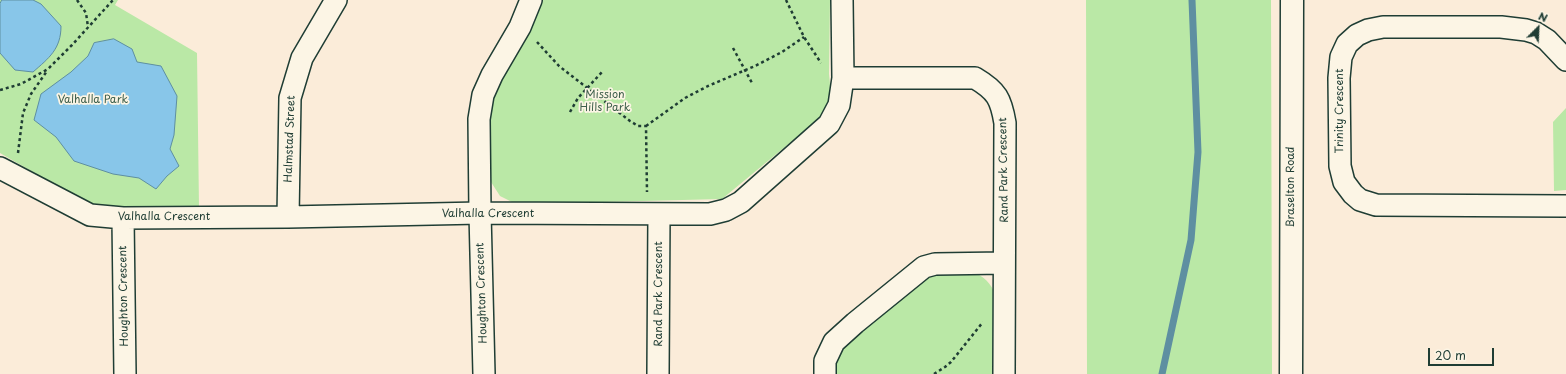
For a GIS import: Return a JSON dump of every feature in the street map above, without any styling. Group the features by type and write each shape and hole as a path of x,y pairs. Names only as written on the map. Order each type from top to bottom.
{"street":[{"name":"Halmstad Street","path":"288,217 290,98 302,58 336,0"},
{"name":"Houghton Crescent","path":"484,374 479,119 483,95 492,75 520,26 531,0"},
{"name":"Valhalla Crescent","path":"3,177 90,215 123,218 288,217 480,213 710,214 726,210 741,202 828,124 838,105 842,78 842,0"},
{"name":"Braselton Road","path":"1291,374 1292,0"},
{"name":"Trinity Crescent","path":"1566,60 1547,40 1536,33 1526,30 1501,27 1383,27 1368,30 1358,35 1347,44 1341,57 1339,78 1340,166 1347,188 1360,200 1376,205 1566,206"},
{"name":"Rand Park Crescent","path":"842,78 975,78 988,85 1002,104 1005,123 1004,374"},
{"name":"Rand Park Crescent","path":"654,214 658,374"},
{"name":"Houghton Crescent","path":"123,218 125,374"},
{"path":"825,374 825,361 834,342 924,267 935,264 1004,263"}],"path":[{"path":"77,0 86,12 88,28"},
{"path":"3,177 19,151 23,113 31,94 48,69 113,0"},
{"path":"786,0 804,37 829,74 842,78"},
{"path":"520,26 559,66 638,126 646,126 686,98 708,86 746,70 782,52 804,37"},
{"path":"733,48 752,83"},
{"path":"0,90 21,84 48,69"},
{"path":"570,112 578,98 602,72"},
{"path":"646,126 654,214"},
{"path":"934,374 951,362 978,327 990,315 1005,310"}],"green space":[{"name":"Valhalla Park","path":"0,0 118,0 115,5 197,53 199,208 97,209 0,153"},
{"name":"Mission Hills Park","path":"540,0 830,0 829,74 831,94 826,113 722,199 514,203 500,196 491,182 489,174 489,106"},
{"path":"1086,0 1271,0 1272,374 1087,374"},
{"path":"1566,108 1566,190 1554,191 1553,122"},
{"path":"971,271 980,275 986,280 992,287 996,296 997,374 835,374 835,361 841,350 926,277 930,274"}],"water":[{"path":"2,0 33,0 41,4 61,26 59,41 53,52 33,72 15,70 0,53 0,4"},
{"path":"114,39 132,49 137,62 161,66 177,96 174,135 170,149 179,166 167,176 156,189 139,178 113,174 74,161 56,137 34,120 41,94 71,72 88,56 94,43"}],"waterway":[{"path":"1162,374 1191,240 1198,152 1192,0"}]}
